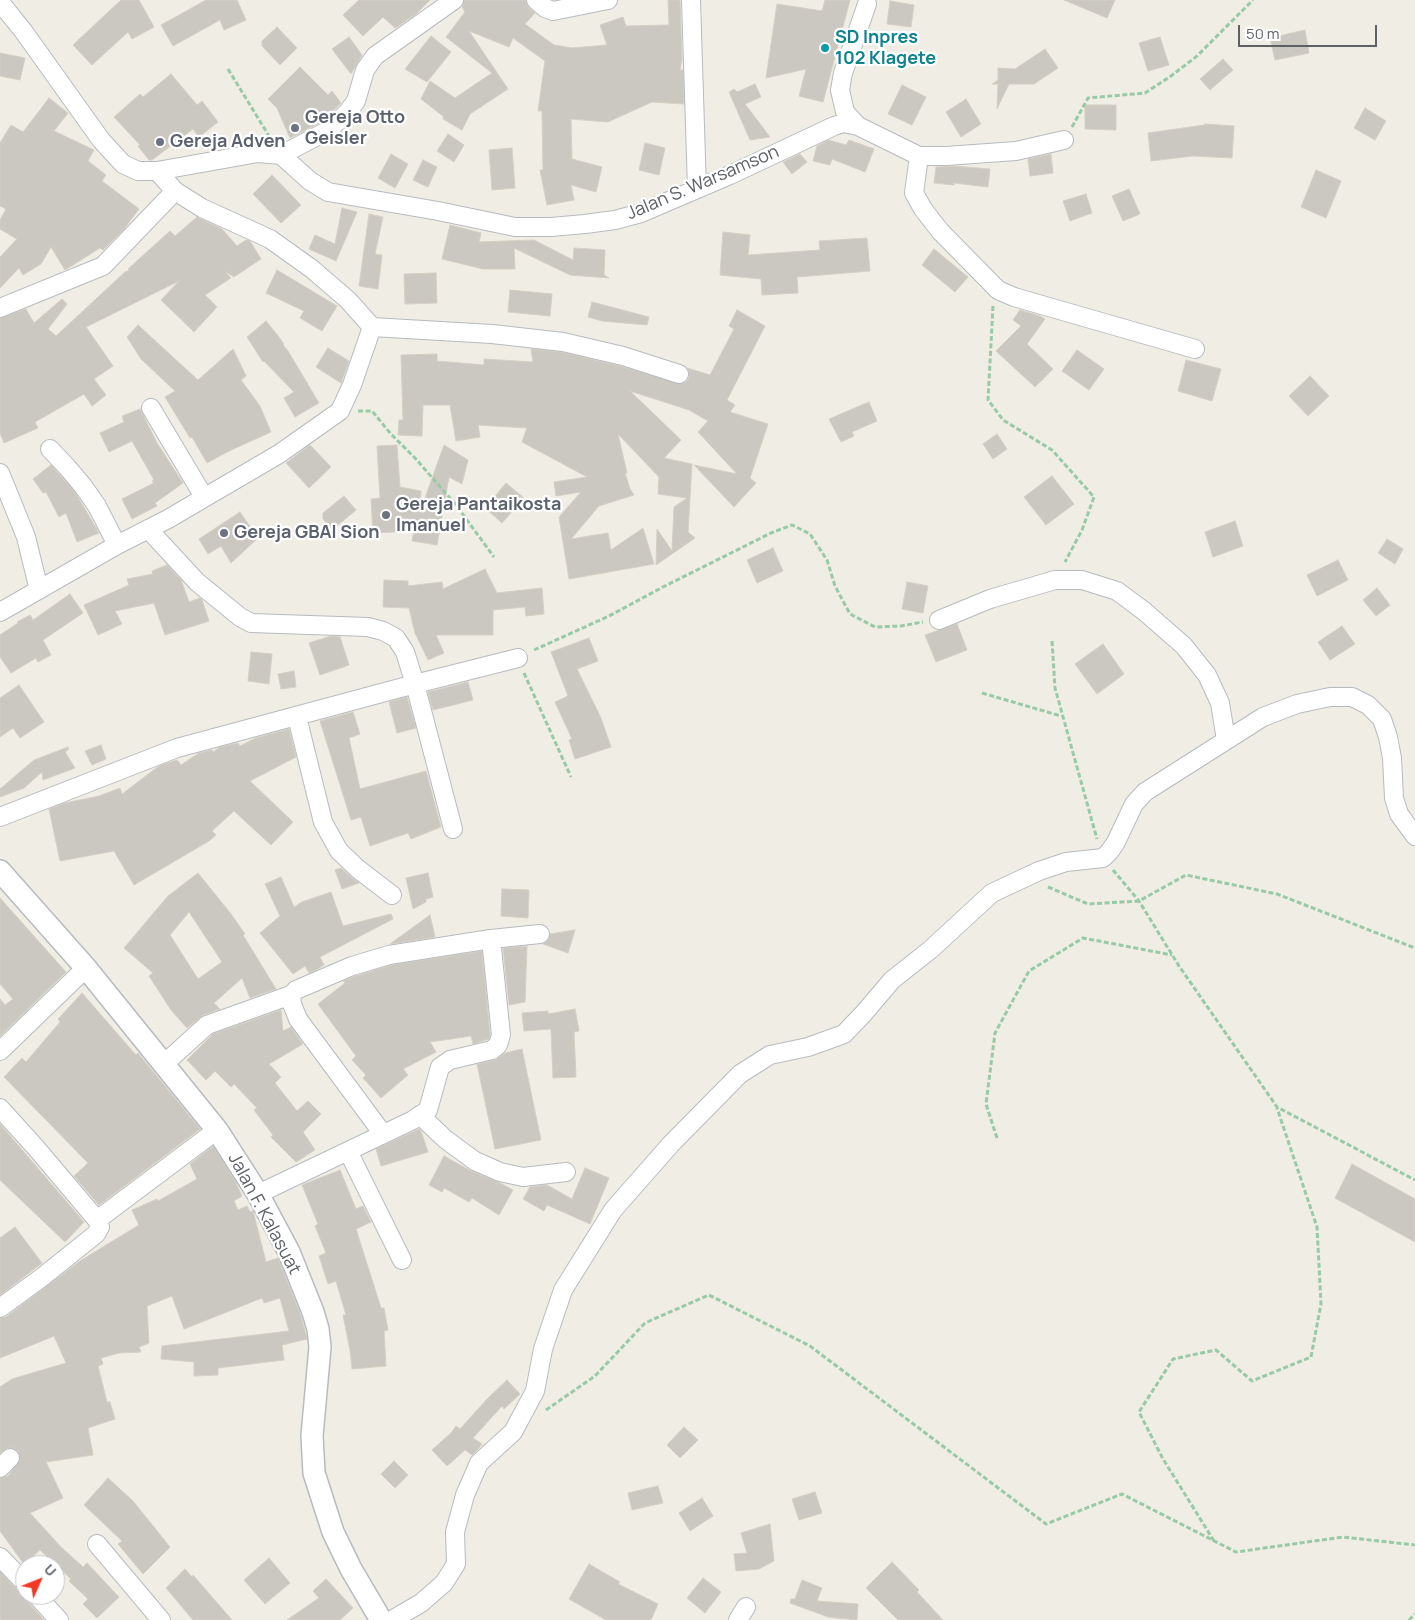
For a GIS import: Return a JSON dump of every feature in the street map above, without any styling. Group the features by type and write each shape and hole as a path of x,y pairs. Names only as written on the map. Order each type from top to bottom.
{"street":[{"path":"0,2 30,40 100,140 123,164 138,171 157,171 249,155 281,156 326,131 348,113 356,101 365,70 375,56 454,0"},
{"path":"536,0 545,8 553,11 608,0"},
{"path":"691,0 697,189"},
{"path":"858,126 845,112 840,90 843,73 867,4"},
{"name":"Jalan S. Warsamson","path":"281,156 310,181 328,192 438,211 515,227 551,227 615,220 642,213 844,123 858,126 919,156 1016,151 1064,140"},
{"path":"919,156 914,193 923,209 940,231 998,290 1014,297 1195,349"},
{"path":"157,171 175,191 202,208 270,239 312,269 348,300 372,327 492,334 563,342 623,356 679,374"},
{"path":"0,308 103,266 175,191"},
{"path":"0,612 279,454 340,411 352,385 372,327"},
{"path":"151,408 204,497"},
{"path":"50,449 88,493 97,506 117,545"},
{"path":"0,473 26,537 39,590"},
{"path":"148,529 197,582 240,618 251,623 368,627 383,631 396,638 405,652 415,684 453,829"},
{"path":"939,620 990,600 1055,580 1082,580 1117,590 1184,646 1207,675 1220,703 1226,740"},
{"path":"0,817 177,748 518,658"},
{"path":"392,1620 421,1603 444,1583 456,1564 455,1532 465,1494 479,1462 513,1432 535,1391 542,1349 563,1290 613,1210 671,1144 740,1074 770,1054 808,1047 844,1034 892,980 930,950 992,893 1039,871 1066,862 1103,858 1116,842 1134,804 1145,792 1263,717 1297,704 1330,698 1352,697 1368,704 1382,719 1392,758 1394,798 1399,814 1415,836"},
{"path":"297,717 324,822 339,851 358,869 392,895"},
{"name":"Jalan F. Kalasuat","path":"0,872 86,968 217,1130 258,1194 289,1252 318,1329 320,1347 312,1436 314,1474 333,1532 351,1569 381,1620"},
{"path":"164,1064 207,1025 290,995 296,990 352,966 389,955 492,939 540,934"},
{"path":"258,1194 420,1115 428,1110 440,1067 450,1060 492,1050 498,1045 501,1035 492,939"},
{"path":"0,1051 86,968"},
{"path":"290,995 298,1019 382,1134"},
{"path":"0,1108 97,1220 100,1227 96,1234 0,1308"},
{"path":"420,1115 452,1145 475,1161 500,1172 523,1177 566,1172"},
{"path":"97,1220 217,1130"},
{"path":"348,1151 402,1260"},
{"path":"97,1544 161,1620"},
{"path":"0,1557 15,1573"},
{"path":"45,1605 59,1620"}],"path":[{"path":"1064,140 1088,98 1145,92 1171,76 1197,56 1254,0"},
{"path":"228,69 281,156"},
{"path":"998,290 993,306 988,400 1003,420 1052,450 1094,497 1082,530 1055,580"},
{"path":"340,411 372,411 456,505 494,557"},
{"path":"571,777 518,658 609,616 771,533 792,525 810,534 827,560 836,586 850,614 874,626 901,626 939,620"},
{"path":"1052,641 1055,688 1103,858 1139,901 1173,955 1277,1107 1317,1227 1321,1304 1311,1357 1252,1381 1216,1350 1173,1359 1139,1412 1163,1459 1215,1542"},
{"path":"982,694 1062,716"},
{"path":"1046,886 1088,904 1139,901 1186,875 1277,894 1415,948"},
{"path":"998,1138 986,1104 996,1033 1030,971 1083,938 1173,955"},
{"path":"1277,1107 1415,1180"},
{"path":"546,1410 595,1376 645,1323 709,1295 810,1346 1046,1524 1122,1494 1236,1552 1343,1537 1415,1545"},
{"path":"1409,1620 1415,1614"}],"building":[{"path":"121,0 139,0 154,27 132,39 128,32 92,65 73,45"},
{"path":"206,0 237,0 246,20 224,30 220,20 173,46 161,25"},
{"path":"359,0 430,0 416,14 395,28 383,17 363,36 343,15"},
{"path":"464,0 525,0 529,8 535,13 525,24 554,45 572,48 607,45 600,25 623,17 626,26 669,25 668,0 680,0 682,59 680,70 683,70 684,104 652,102 608,122 571,119 572,159 602,167 596,192 571,185 574,200 547,205 540,170 543,170 542,111 538,111 545,61 513,38 509,47 469,31 508,89 470,114 462,130 443,119 444,117 421,99 430,81 455,98 492,73 446,37 465,12 462,7"},
{"path":"825,0 850,0 823,102 799,96 806,69 766,78 777,4 822,11"},
{"path":"1064,0 1115,0 1107,18"},
{"path":"890,1 914,5 911,27 887,24"},
{"path":"277,27 297,48 280,65 262,46 262,41"},
{"path":"1305,30 1309,53 1275,60 1270,38"},
{"path":"431,36 451,52 427,82 405,69"},
{"path":"349,37 362,55 351,74 332,49"},
{"path":"1160,37 1169,65 1148,71 1139,43"},
{"path":"1045,49 1058,68 1034,84 1009,84 997,109 998,84 992,84 998,80 998,68 1015,69"},
{"path":"0,53 25,58 20,80 0,76"},
{"path":"1223,59 1233,70 1210,90 1200,79"},
{"path":"300,67 328,95 332,91 341,103 321,122 290,138 277,108 268,99"},
{"path":"171,74 197,105 202,101 218,122 199,137 193,129 152,160 149,160 138,146 140,145 114,117 140,94 143,97"},
{"path":"755,84 761,97 745,104 770,137 750,140 729,92 734,89 737,92"},
{"path":"902,85 926,97 912,125 888,114"},
{"path":"49,98 68,113 54,131 94,150 88,161 106,175 102,181 139,209 124,229 103,250 100,248 65,270 51,247 41,264 23,275 19,268 0,288 0,257 17,239 0,229 0,220 6,209 0,206 0,143 11,125 23,132"},
{"path":"966,99 981,124 961,137 946,112"},
{"path":"1085,105 1116,105 1116,130 1085,129"},
{"path":"1365,108 1386,121 1375,140 1354,128"},
{"path":"1205,124 1234,126 1232,158 1193,156 1151,161 1148,133"},
{"path":"448,134 464,145 454,162 437,151"},
{"path":"828,140 846,145 849,140 874,149 865,172 832,159 830,165 813,161 817,146"},
{"path":"645,143 665,148 659,175 639,170"},
{"path":"512,148 515,188 492,190 489,150"},
{"path":"391,154 408,164 395,188 378,178"},
{"path":"800,154 807,162 792,174 783,162"},
{"path":"1051,154 1053,173 1030,176 1028,159"},
{"path":"423,160 437,167 428,187 413,180"},
{"path":"953,166 990,169 988,187 934,183 936,167"},
{"path":"1316,170 1341,181 1326,218 1301,207"},
{"path":"272,175 301,205 281,223 253,194"},
{"path":"1129,189 1140,214 1123,221 1112,196"},
{"path":"1086,194 1092,213 1070,221 1063,201"},
{"path":"342,208 357,212 336,261 309,249 315,235 335,244"},
{"path":"369,214 383,217 375,254 382,255 378,289 359,286"},
{"path":"197,217 222,229 237,246 246,240 250,241 261,259 234,277 225,271 231,278 205,295 217,307 194,332 161,300 179,281 86,327 113,366 94,379 106,395 92,406 84,394 35,422 38,428 4,443 0,433 0,318 26,309 34,323 62,299 67,304 48,329 56,336 125,272 130,270 128,269 170,231 175,236"},
{"path":"450,225 481,233 479,242 534,240 573,260 574,248 605,250 604,275 609,278 570,275 514,248 515,269 483,269 442,259"},
{"path":"723,232 750,235 748,255 820,250 819,241 867,238 870,271 797,277 798,293 762,295 761,279 720,275"},
{"path":"934,249 968,277 955,292 922,265"},
{"path":"277,270 337,306 322,331 300,318 304,311 266,293"},
{"path":"436,273 437,303 405,304 404,274"},
{"path":"510,290 552,294 550,316 508,312"},
{"path":"592,302 649,317 647,325 602,321 588,317"},
{"path":"737,310 765,326 727,400 735,405 730,412 768,424 750,478 756,483 734,507 694,465 737,474 698,432 708,421 689,410 630,391 681,440 664,458 692,464 688,532 695,538 656,565 657,529 672,551 674,507 687,498 658,494 659,477 618,434 627,473 625,473 634,495 599,506 571,539 608,533 611,550 643,528 654,564 569,579 559,517 581,492 556,496 554,482 587,477 522,442 527,428 478,425 480,437 456,441 450,405 423,405 422,436 398,435 399,420 403,420 401,355 437,354 437,361 484,365 484,359 533,362 531,349 561,352 620,366 681,384 689,378 687,368 710,375 734,329 729,326"},
{"path":"1020,310 1045,319 1027,344 1053,369 1035,387 996,351 1021,326 1013,320"},
{"path":"266,321 284,344 319,403 295,417 284,398 294,392 263,362 247,337"},
{"path":"138,325 198,380 233,349 246,376 241,380 260,406 271,432 207,463 165,397 175,391 141,359 127,337"},
{"path":"328,348 349,361 341,383 316,367"},
{"path":"1077,350 1104,369 1089,390 1062,371"},
{"path":"1186,360 1221,369 1212,401 1178,391"},
{"path":"1310,376 1329,396 1308,416 1289,396"},
{"path":"869,402 877,421 852,432 854,436 841,442 829,419"},
{"path":"140,409 157,443 183,483 155,503 157,506 132,519 122,499 154,483 152,481 154,480 132,441 109,452 100,433 124,422 122,416"},
{"path":"997,434 1007,449 993,459 983,444"},
{"path":"310,445 331,467 309,488 286,463"},
{"path":"397,445 400,487 421,491 420,512 444,445 468,460 462,484 449,477 437,545 412,541 414,531 373,533 371,499 380,498 377,446"},
{"path":"51,465 75,492 99,533 77,542 66,513 59,517 46,492 43,493 33,479"},
{"path":"1052,476 1074,504 1046,525 1024,497"},
{"path":"506,483 524,498 502,523 485,508"},
{"path":"344,496 356,510 332,530 323,519 323,513"},
{"path":"240,512 258,538 231,563 221,546 208,554 199,539"},
{"path":"1235,521 1243,546 1213,557 1205,532"},
{"path":"1387,539 1403,549 1395,564 1378,553"},
{"path":"773,548 783,571 757,583 747,560"},
{"path":"1338,560 1348,580 1317,596 1307,575"},
{"path":"167,565 181,580 189,602 200,598 202,600 209,621 165,635 154,603 115,611 122,624 98,635 84,605 129,585 127,579 153,574 152,571"},
{"path":"485,569 497,593 542,588 544,614 526,616 525,607 493,610 493,635 436,635 444,653 428,660 415,633 409,608 383,607 384,580 408,581 408,586 442,582 443,589"},
{"path":"907,582 928,586 923,613 902,609"},
{"path":"1377,588 1390,605 1376,616 1363,600"},
{"path":"70,594 83,613 43,640 51,655 38,662 36,658 11,673 0,657 0,635 30,615 33,620"},
{"path":"957,624 967,650 936,662 925,635"},
{"path":"1342,626 1355,644 1330,660 1318,642"},
{"path":"331,636 340,637 349,665 320,675 309,643"},
{"path":"589,638 598,661 577,669 601,718 611,747 575,759 569,740 572,739 555,702 568,696 551,652"},
{"path":"1103,644 1124,674 1097,694 1075,664"},
{"path":"251,652 272,654 269,684 248,681"},
{"path":"294,671 296,687 281,689 278,674"},
{"path":"468,682 473,700 433,710 428,692"},
{"path":"19,685 44,722 20,738 13,728 0,737 0,698"},
{"path":"407,697 416,728 397,733 389,702"},
{"path":"353,712 360,734 349,738 360,789 426,771 441,827 411,839 408,833 370,846 361,817 351,820 320,721"},
{"path":"289,729 296,757 250,781 293,822 271,845 234,811 212,831 216,835 209,841 134,885 114,851 60,861 49,809 65,803 99,796 120,788 122,794 159,766 177,760 181,765 199,753 212,750 213,752 220,747 238,743 240,746 256,738"},
{"path":"101,745 106,759 92,765 85,751"},
{"path":"68,747 69,749 65,752 75,768 43,780 42,772 24,788 0,797 0,789 34,760"},
{"path":"341,868 359,883 342,889 335,870"},
{"path":"198,873 245,934 243,935 276,989 250,998 242,978 214,1003 220,1009 203,1015 187,1028 171,1010 149,976 153,973 124,948 168,896","holes":["189,912 222,962 198,979 170,935"]},
{"path":"428,873 433,897 426,899 426,902 413,909 406,878"},
{"path":"281,877 294,907 302,902 331,892 343,926 391,914 393,919 320,957 324,965 316,970 309,973 305,966 293,974 260,933 280,916 265,884"},
{"path":"502,889 529,890 528,918 501,916"},
{"path":"0,898 66,972 0,1036 0,999 5,1005 13,999 0,984"},
{"path":"430,915 435,937 390,944"},
{"path":"575,930 568,953 543,944 549,939 550,934"},
{"path":"527,946 525,1002 509,1005 503,948"},
{"path":"482,951 489,1039 473,1044 471,1036 430,1042 436,1052 403,1069 408,1075 381,1098 363,1078 366,1075 352,1060 356,1056 318,1004 345,983 343,981 356,976 391,965"},
{"path":"82,993 136,1055 138,1053 200,1129 99,1205 74,1176 88,1163 4,1077 22,1058 26,1062 60,1022 58,1019"},
{"path":"575,1009 579,1031 574,1032 576,1077 553,1078 551,1029 524,1031 522,1013 548,1011 548,1014"},
{"path":"281,1010 283,1031 291,1027 303,1044 269,1064 281,1077 275,1083 297,1111 308,1101 321,1114 303,1132 315,1150 296,1162 271,1137 273,1135 254,1110 257,1108 234,1084 231,1087 215,1071 206,1080 187,1060 213,1034"},
{"path":"522,1049 541,1140 495,1149 477,1064 495,1060 505,1053"},
{"path":"0,1124 84,1222 65,1242 0,1180"},
{"path":"419,1129 428,1152 381,1166 376,1149"},
{"path":"213,1146 242,1196 234,1201 238,1210 247,1206 250,1212 253,1211 266,1262 278,1258 301,1316 307,1339 282,1345 284,1360 218,1368 218,1375 194,1376 194,1362 161,1359 162,1346 289,1331 280,1298 264,1303 262,1298 184,1329 172,1296 147,1306 149,1343 139,1347 141,1352 119,1353 101,1358 103,1364 98,1366 107,1402 110,1402 115,1419 88,1428 93,1455 46,1462 63,1498 30,1513 61,1547 83,1567 87,1563 119,1597 97,1618 83,1604 88,1599 69,1581 71,1579 65,1573 65,1555 45,1555 40,1550 34,1555 17,1555 0,1531 0,1478 8,1476 20,1460 18,1451 13,1448 7,1448 0,1453 0,1387 12,1379 66,1363 54,1336 0,1358 0,1318 6,1317 80,1261 139,1225 132,1210 157,1199 158,1201 197,1179 190,1164"},
{"path":"444,1156 471,1171 513,1190 499,1215 472,1198 469,1202 444,1188 442,1192 429,1185"},
{"path":"1352,1164 1415,1199 1415,1242 1335,1198"},
{"path":"585,1168 609,1178 590,1224 547,1205 544,1211 523,1199 530,1187 547,1185 572,1199"},
{"path":"340,1170 356,1209 363,1206 371,1222 356,1229 381,1308 384,1308 388,1330 384,1331 386,1366 352,1369 343,1315 346,1315 336,1281 328,1284 319,1256 326,1253 315,1226 318,1224 302,1185"},
{"path":"15,1227 42,1263 0,1295 0,1238"},
{"path":"507,1380 520,1394 504,1409 502,1406 473,1438 482,1444 472,1455 465,1450 447,1466 432,1450 456,1426 460,1429"},
{"path":"684,1427 698,1440 680,1458 667,1445"},
{"path":"394,1461 408,1475 395,1488 381,1474"},
{"path":"108,1478 133,1501 170,1547 143,1574 118,1544 122,1541 84,1505"},
{"path":"658,1486 663,1503 632,1510 628,1493"},
{"path":"815,1492 822,1513 799,1520 792,1499"},
{"path":"702,1498 713,1516 690,1531 679,1513"},
{"path":"770,1524 774,1561 759,1569 736,1571 734,1554 747,1553 741,1533"},
{"path":"269,1558 290,1583 265,1604 244,1580"},
{"path":"892,1562 919,1590 917,1592 943,1620 898,1620 866,1588"},
{"path":"589,1564 620,1582 618,1584 658,1604 651,1620 606,1620 569,1599"},
{"path":"185,1569 192,1577 193,1575 232,1620 193,1620 166,1588"},
{"path":"0,1572 15,1588 15,1605 31,1605 44,1620 0,1620"},
{"path":"703,1578 721,1592 705,1613 687,1598"},
{"path":"326,1579 353,1608 340,1620 287,1620 319,1598 313,1591"},
{"path":"802,1580 822,1588 817,1601 858,1604 857,1620 828,1617 790,1603 791,1599 795,1599"}],"place":[{"name":"SD Inpres 102 Klagete","path":"825,48"},
{"name":"Gereja Otto Geisler","path":"295,128"},
{"name":"Gereja Adven","path":"160,142"},
{"name":"Gereja Pantaikosta Imanuel","path":"386,515"},
{"name":"Gereja GBAI Sion","path":"224,533"}]}
